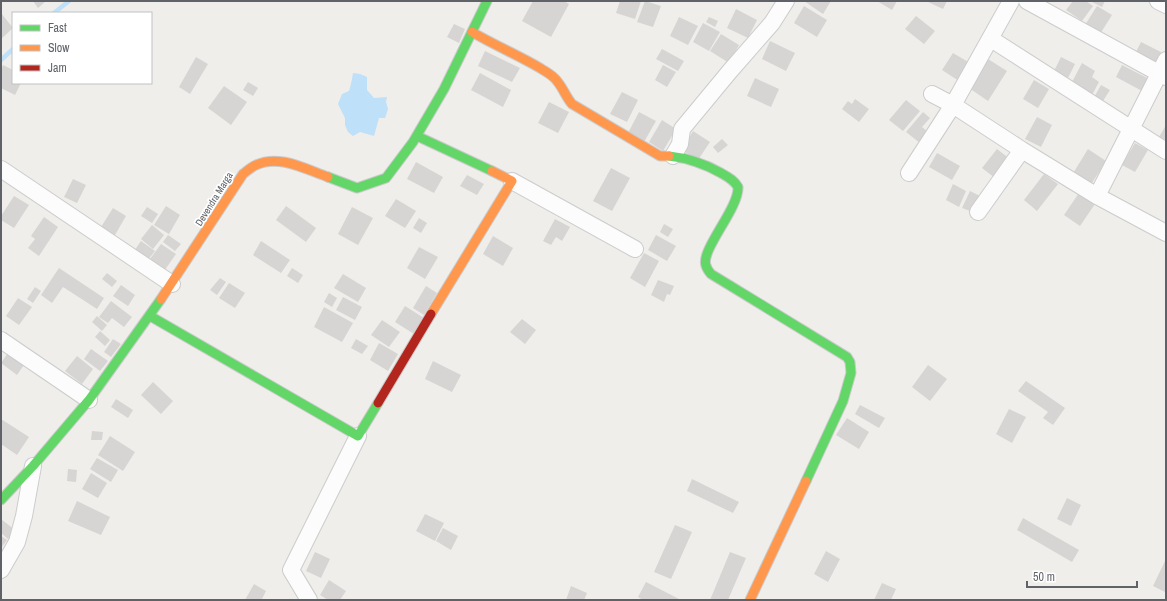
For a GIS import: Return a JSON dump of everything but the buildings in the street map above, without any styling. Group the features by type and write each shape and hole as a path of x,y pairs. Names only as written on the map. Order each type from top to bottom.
{"street":[{"name":"Devendra Marga","path":"1,500 33,466 89,400 172,284 243,174 255,165 268,161 284,161 329,176 357,188 386,178 416,136 444,89 487,1"},
{"path":"673,156 680,144 682,129 772,23 786,1"},
{"path":"909,173 953,105 1012,1"},
{"path":"1027,1 1164,70 1131,128 1097,196"},
{"path":"1158,1 1166,5"},
{"path":"472,32 550,74 557,80 572,104 660,156 673,156 696,161 709,166 734,181 738,186 738,193 708,250 705,258 706,268 711,274 847,356 850,361 850,378 842,401 750,600"},
{"path":"991,39 1166,150"},
{"path":"932,94 953,105 1097,196 1166,233"},
{"path":"416,136 512,181 635,249"},
{"path":"978,212 1022,150"},
{"path":"1,169 172,284"},
{"path":"309,600 291,570 358,436 512,181"},
{"path":"150,316 358,436"},
{"path":"1,340 89,400"},
{"path":"1,570 17,542 24,516 33,466"}],"water":[{"path":"353,73 367,77 367,90 374,98 387,97 386,102 388,109 385,118 379,118 374,136 360,132 353,136 348,132 345,125 345,118 338,104 342,94 349,91"}],"waterway":[{"path":"55,12 69,1"},
{"path":"1,60 12,50"}],"traffic: fast":[{"path":"328,177 357,188 386,178 413,142 444,89 487,1"},
{"path":"417,136 492,171"},
{"path":"669,156 690,160 709,167 731,179 738,187 737,194 730,211 706,257 705,262 707,269 711,274 847,357 850,362 851,373 843,401 806,481"},
{"path":"1,500 33,466 89,400 161,299"},
{"path":"150,316 358,436 378,403"}],"traffic: slow":[{"path":"472,32 532,63 551,75 559,84 572,104 660,156 669,156"},
{"path":"161,299 243,174 251,168 265,162 283,162 328,177"},
{"path":"431,314 512,181 492,171"},
{"path":"750,600 806,481"}],"traffic: jam":[{"path":"378,403 431,314"}]}
